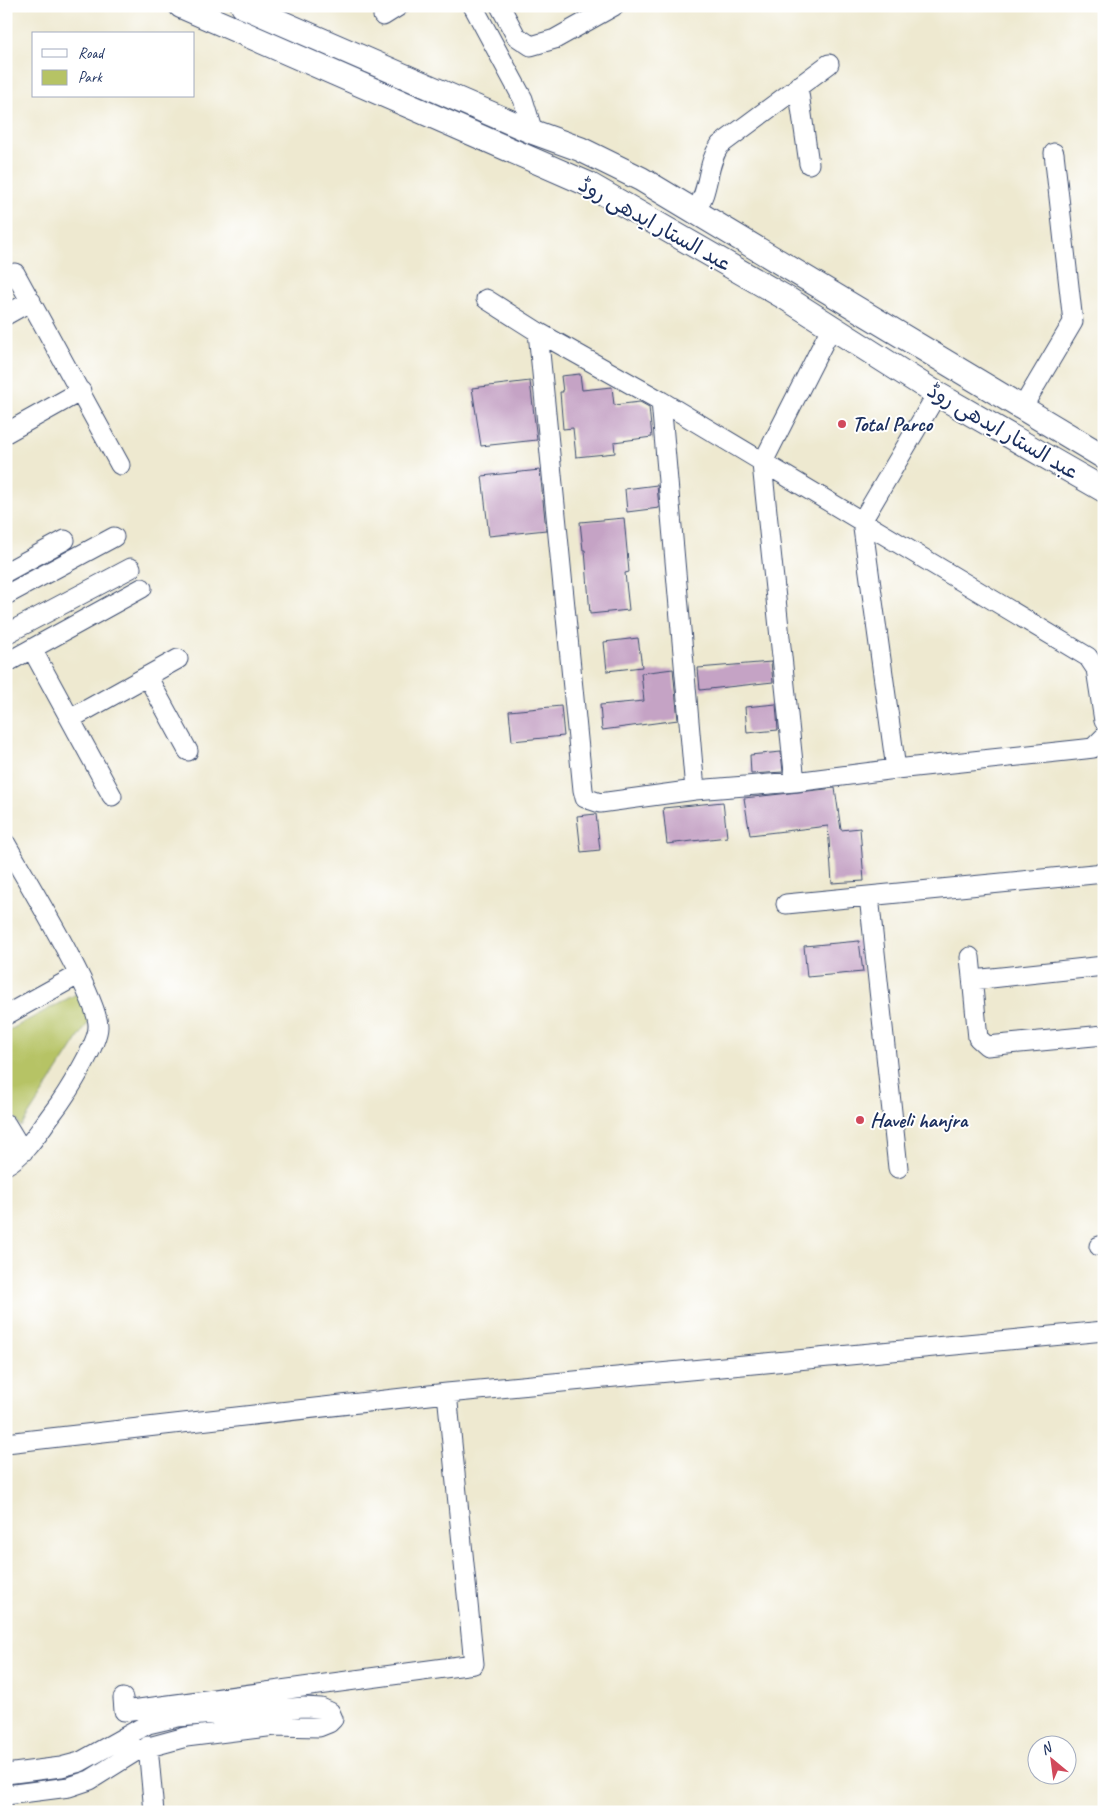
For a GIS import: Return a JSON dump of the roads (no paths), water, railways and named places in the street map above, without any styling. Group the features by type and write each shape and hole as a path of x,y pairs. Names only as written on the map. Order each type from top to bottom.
{"main road":[{"name":"عبد الستار ایدھی روڈ","path":"181,6 523,155 612,197 778,294 937,394 1104,490"},
{"name":"عبد الستار ایدھی روڈ","path":"243,6 270,11 533,132 580,148 641,179 696,210 1104,456"},
{"path":"523,155 533,132"}],"street":[{"path":"473,6 523,100 533,132"},
{"path":"500,6 516,36 531,46 555,39 614,6"},
{"path":"696,210 702,201 714,154 720,145 828,64"},
{"path":"798,86 809,164"},
{"path":"1022,408 1073,322 1054,152"},
{"path":"15,273 120,465"},
{"path":"486,299 538,332 660,401 762,464 862,521 1088,657 1096,670 1104,721"},
{"path":"6,315 31,301"},
{"path":"795,782 762,464 831,328"},
{"path":"538,332 583,790 586,798 600,803 695,790 795,782 1085,749 1099,744 1104,737"},
{"path":"6,433 81,391"},
{"path":"896,769 862,521 937,394"},
{"path":"660,401 695,790"},
{"path":"6,594 114,537"},
{"path":"6,572 65,540"},
{"path":"6,634 131,568"},
{"path":"6,663 142,588"},
{"path":"32,649 112,796"},
{"path":"70,719 178,660"},
{"path":"147,676 188,750"},
{"path":"6,844 98,1015 98,1029 93,1044 62,1102 23,1152 6,1165"},
{"path":"786,904 1104,873"},
{"path":"869,896 898,1168"},
{"path":"970,957 978,1038 987,1046 1104,1035"},
{"path":"973,980 1104,966"},
{"path":"6,1015 78,975"},
{"path":"6,1124 23,1152"},
{"path":"6,1443 447,1393 1104,1331"},
{"path":"123,1698 124,1711 474,1664 447,1393"},
{"path":"304,1707 321,1708 330,1712 333,1718 329,1723 319,1726 275,1726 206,1734 148,1746 138,1750 90,1780 16,1800 12,1773 61,1767 80,1762 148,1724 178,1717 304,1707"},
{"path":"148,1746 154,1812"}],"place":[{"name":"Total Parco","path":"842,424"},
{"name":"Haveli hanjra","path":"860,1120"}]}
